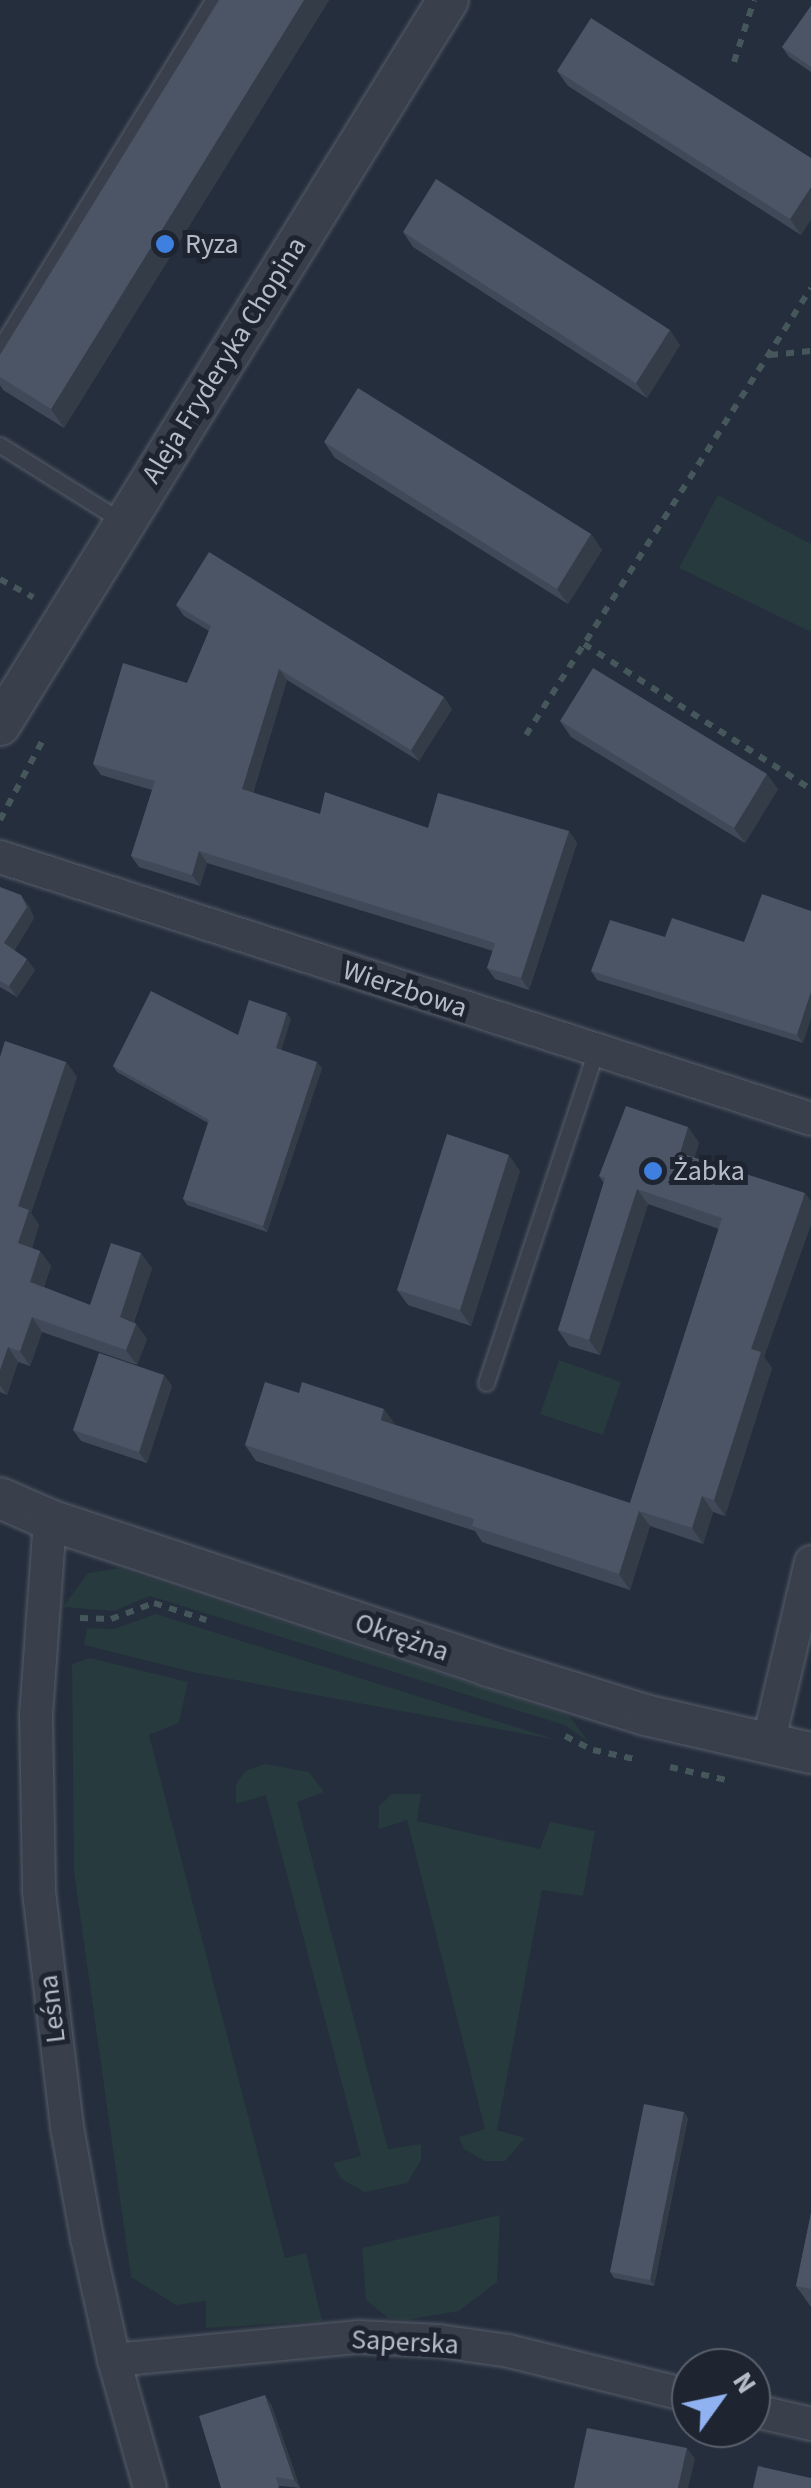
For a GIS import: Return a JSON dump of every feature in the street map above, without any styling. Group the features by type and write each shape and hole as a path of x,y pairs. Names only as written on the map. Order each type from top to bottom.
{"street":[{"name":"Aleja Fryderyka Chopina","path":"1,723 448,0"},
{"name":"Wierzbowa","path":"0,857 811,1119"},
{"name":"Okrężna","path":"0,1498 50,1520 610,1704 811,1753"},
{"name":"Leśna","path":"50,1520 36,1714 39,1892 67,2127 114,2360 150,2488"},
{"path":"768,1744 811,1562"},
{"name":"Saperska","path":"114,2360 359,2337 439,2341 509,2351 671,2391"},
{"path":"771,2415 811,2424"}],"lane":[{"path":"0,348 213,0"},
{"path":"0,444 123,522"},
{"path":"486,1383 596,1050"}],"path":[{"path":"734,62 754,0"},
{"path":"526,735 811,288"},
{"path":"769,355 811,350"},
{"path":"0,580 32,598 41,582"},
{"path":"584,644 811,789"}],"shaded area":[{"path":"718,495 811,544 811,632 679,568"},
{"path":"559,1360 621,1382 603,1435 540,1414"},
{"path":"118,1568 569,1716 588,1741 564,1725 150,1596 114,1611 63,1607 88,1573"},
{"path":"156,1614 557,1740 193,1672 84,1645 87,1628 114,1629"},
{"path":"90,1658 188,1682 179,1723 149,1735 285,2258 306,2253 322,2321 206,2328 206,2301 176,2305 131,2277 74,1872 72,1664"},
{"path":"264,1764 309,1772 324,1792 297,1802 388,2149 421,2144 421,2160 407,2183 365,2192 341,2179 333,2163 361,2156 266,1795 236,1804 236,1784 245,1771"},
{"path":"392,1794 421,1794 417,1821 540,1849 550,1822 595,1831 583,1896 542,1890 497,2130 525,2138 505,2161 485,2161 464,2149 459,2137 485,2129 407,1820 379,1829 379,1806"},
{"path":"500,2215 497,2282 459,2311 406,2320 388,2318 366,2300 362,2248"}],"building":[{"path":"219,0 304,0 51,409 0,377 0,355"},
{"path":"811,6 811,67 782,47"},
{"path":"591,18 811,158 811,187 790,219 557,71"},
{"path":"436,179 670,330 636,383 403,232"},
{"path":"358,388 591,534 557,589 324,442"},
{"path":"209,552 444,697 411,750 279,669 242,789 320,814 325,792 428,828 438,793 569,831 521,978 487,968 495,943 199,851 192,875 131,856 155,781 93,764 123,663 187,683 211,626 176,605"},
{"path":"593,668 767,774 734,828 560,721"},
{"path":"0,887 21,895 27,907 4,943 27,959 9,986 0,981"},
{"path":"762,894 811,911 811,992 797,1035 591,971 610,920 665,937 672,918 744,942"},
{"path":"151,991 238,1035 249,1000 287,1013 276,1048 317,1062 263,1226 183,1199 209,1120 113,1066"},
{"path":"5,1041 66,1062 18,1206 29,1210 18,1243 40,1251 30,1282 90,1305 111,1243 141,1253 120,1317 136,1324 126,1350 32,1317 20,1351 8,1347 0,1370 0,1057"},
{"path":"626,1106 688,1127 680,1153 805,1193 751,1349 761,1352 714,1500 702,1496 692,1528 639,1511 619,1574 472,1526 474,1519 245,1445 265,1382 299,1393 302,1382 384,1409 381,1420 630,1503 722,1218 637,1189 589,1340 558,1330 605,1178 599,1176"},
{"path":"447,1134 509,1155 460,1310 397,1290"},
{"path":"99,1353 164,1375 139,1452 73,1430"},
{"path":"644,2104 684,2112 650,2280 610,2272"},
{"path":"811,2213 811,2289 796,2286"},
{"path":"265,2395 294,2480 276,2477 279,2488 221,2488 199,2416"},
{"path":"587,2428 671,2445 671,2448 687,2448 678,2488 574,2488"},
{"path":"758,2466 811,2478 811,2488 753,2488"}],"place":[{"name":"Ryza","path":"165,244"},
{"name":"Żabka","path":"653,1171"}]}
